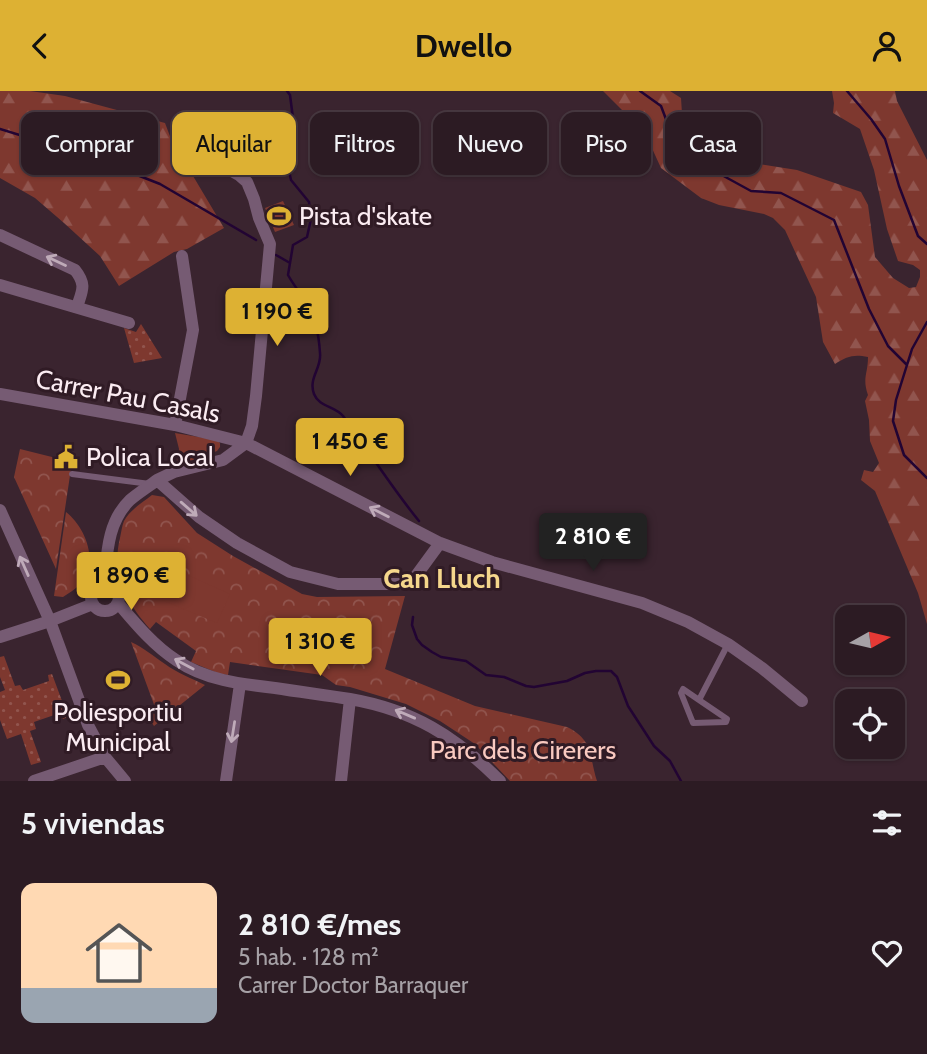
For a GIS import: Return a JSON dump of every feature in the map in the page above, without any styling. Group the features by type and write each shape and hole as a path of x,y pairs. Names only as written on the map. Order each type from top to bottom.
{"street":[{"path":"104,584 112,527 130,501 154,482 174,472 223,460 246,443 252,426 270,244 247,182 238,175"},
{"path":"0,235 75,270 83,282 77,307"},
{"path":"175,425 193,330 183,256"},
{"path":"0,285 129,323"},
{"name":"Carrer Pau Casals","path":"0,394 175,425 246,443 440,543 492,562 642,603 688,622 728,644 802,701"},
{"path":"154,482 237,543 290,572 338,584 410,584 440,543"},
{"path":"0,510 50,621 88,725 105,757 125,781"},
{"path":"104,584 113,586 119,598 118,603 108,611 99,610 91,600 93,590 104,584"},
{"path":"118,603 147,635 177,661 219,679 240,684 350,699 395,709 440,732 472,754 500,781"},
{"path":"0,637 93,604"},
{"path":"226,781 240,684"},
{"path":"341,781 350,699"},
{"path":"34,781 105,757"}],"lane":[{"path":"72,474 154,482"},
{"path":"699,700 728,644"},
{"path":"683,689 699,700 727,719 726,722 693,723 681,694 683,689"}],"green space":[{"path":"0,91 30,91 65,96 124,112 21,112 21,175 158,175 158,121 165,123 172,141 172,175 192,175 224,228 187,249 174,252 119,286 100,256 64,223 35,198 0,178"},
{"path":"603,91 670,91 681,98 682,112 665,112 665,171 651,146 651,112 624,112"},
{"path":"832,91 895,91 897,101 927,160 927,624 918,593 875,491 861,480 864,470 873,472 879,463 870,441 865,401 868,395 865,380 868,357 851,356 835,364 823,342 816,297 785,230 773,218 701,198 670,175 761,175 761,164 797,170 861,192 868,205 875,257 893,278 909,288 916,287 920,270 898,261 887,229 874,170 860,129 833,113"},
{"name":"Pista d'skate","path":"283,201 294,225 275,232 265,208"},
{"path":"141,324 162,358 134,363 124,328 136,332"},
{"path":"175,433 217,440 220,447 204,456 201,451 196,453 198,459 177,463 179,449"},
{"path":"20,449 72,462 56,569 14,477"},
{"name":"Parc dels Cirerers","path":"152,495 164,497 197,533 302,594 317,597 405,596 385,669 475,706 567,727 586,743 597,781 510,781 475,744 440,721 406,704 336,685 322,675 230,662 228,675 191,662 196,651 156,622 150,629 127,597 119,576 118,552 124,521"},
{"path":"66,512 83,533 90,561 83,581 63,597 54,596"},
{"path":"174,569 230,594 217,623 162,600"},
{"path":"131,642 174,670 205,685 154,726 146,714 156,710"},
{"path":"4,656 15,686 20,685 23,690 49,681 48,675 52,674 68,717 63,719 60,713 34,722 36,729 30,731 41,762 31,765 21,734 7,739 0,720 0,692 5,690 0,677 0,657"}],"waterway":[{"path":"287,91 290,95 294,126 289,171 291,180 309,202 311,219 307,237 293,245 288,275 309,308 318,333 320,358 313,383 314,394 320,402 343,416 419,521"},
{"path":"640,91 661,106 678,151 751,191 781,193 834,220 869,309 888,346 907,365"},
{"path":"847,91 885,139 918,236 927,244"},
{"path":"0,129 94,158 160,184 256,240"},
{"path":"276,255 290,263"},
{"path":"927,322 912,349 896,400 893,421 904,455 927,478"},
{"path":"413,617 412,625 417,639 432,652 441,657 466,661 486,675 504,677 526,686 567,681 596,671 611,671 617,677 628,706 654,746 670,761 681,781"}],"place":[{"name":"Pista d'skate","path":"279,216"},
{"name":"Polica Local","path":"66,457"},
{"name":"Poliesportiu Municipal","path":"118,680"}],"district":[{"name":"Can Lluch","path":"442,578"}]}
